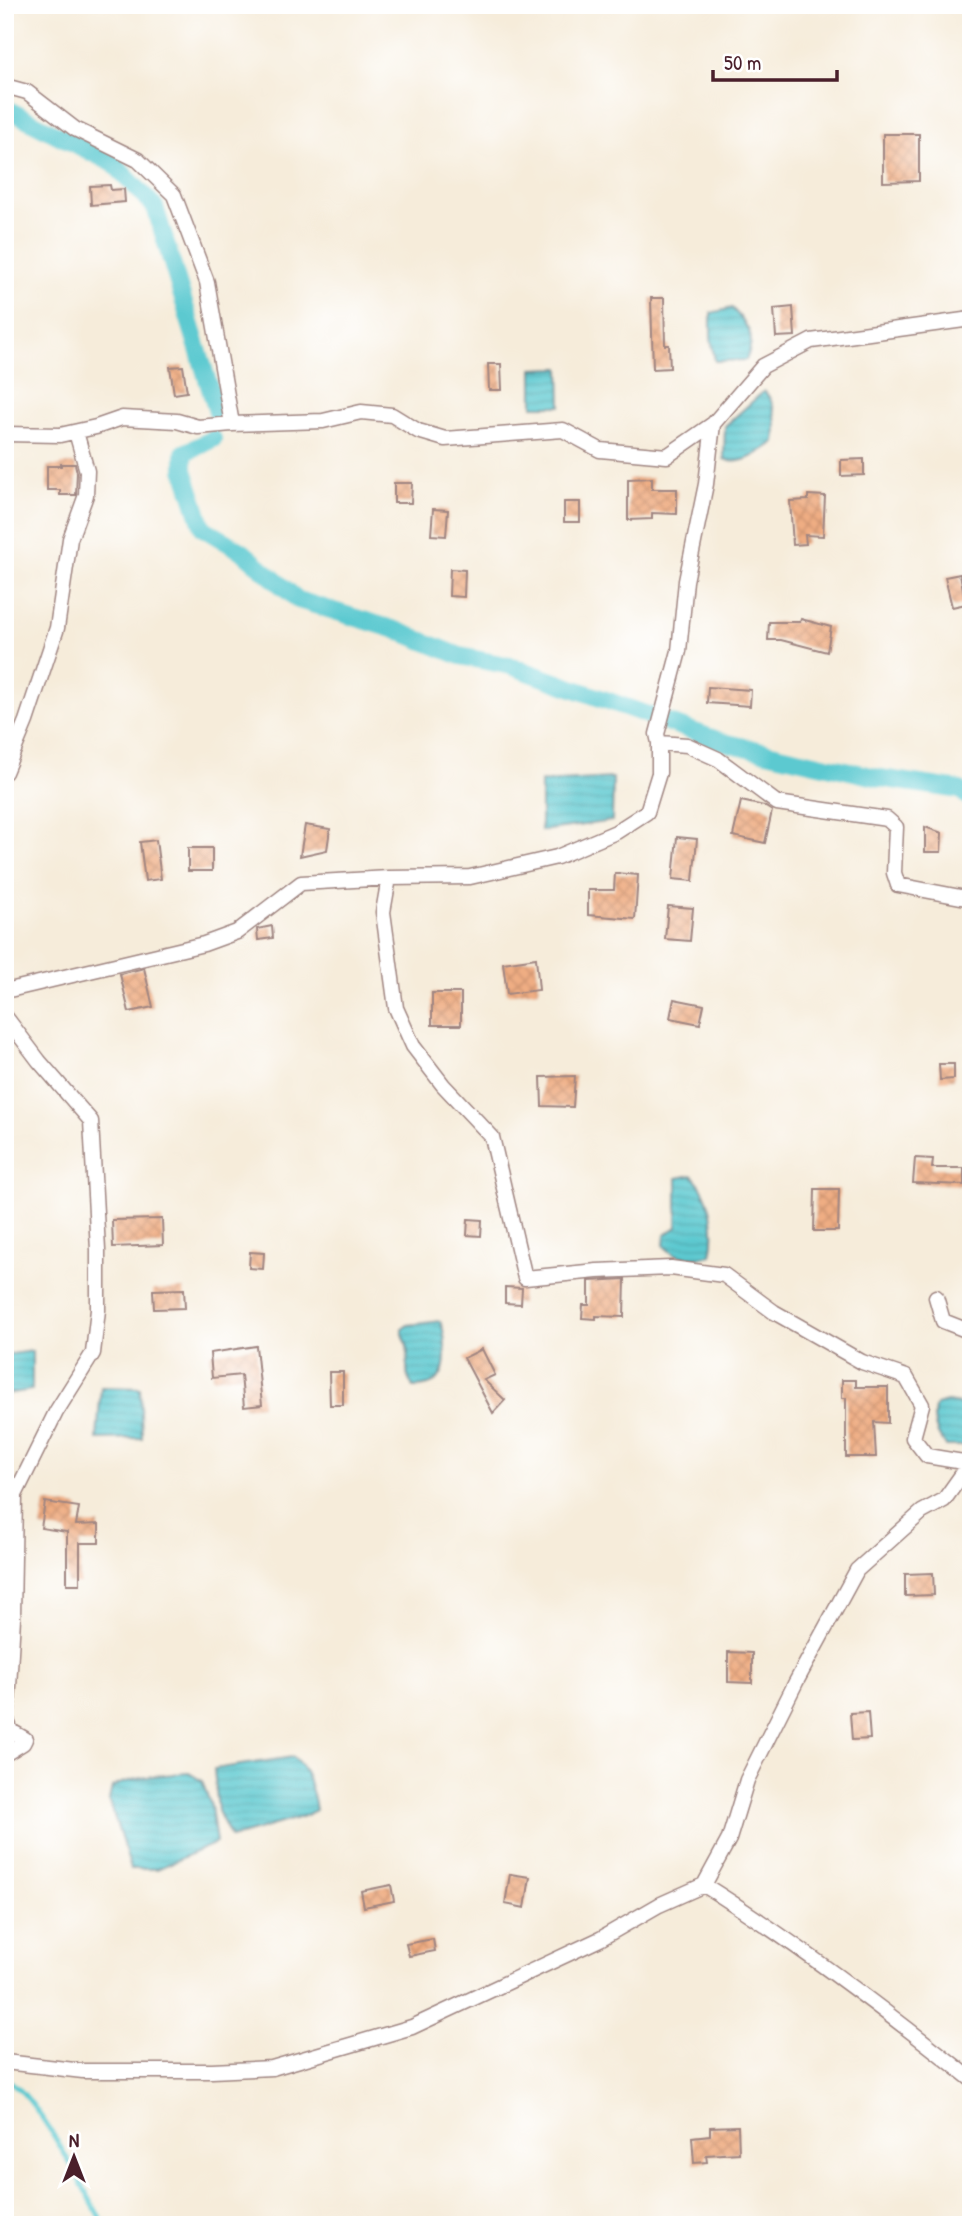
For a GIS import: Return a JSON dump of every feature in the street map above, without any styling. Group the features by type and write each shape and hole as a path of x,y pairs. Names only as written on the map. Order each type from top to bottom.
{"street":[{"path":"5,86 27,92 75,129 138,160 174,195 207,282 232,424"},
{"path":"5,434 60,435 122,418 177,421 198,427 323,421 361,412 392,415 418,431 445,439 563,430 600,450 667,456 713,424 763,366 811,341 971,318"},
{"path":"5,991 204,944 237,932 301,883 470,877 558,857 616,832 647,812 659,772 657,734 679,651 686,581 706,484 713,424"},
{"path":"5,772 26,721 57,628 70,539 86,495 87,471 76,432"},
{"path":"659,743 687,745 718,759 777,803 887,819 896,827 894,873 898,885 971,899"},
{"path":"5,2062 83,2071 272,2068 412,2027 600,1939 659,1905 704,1885 729,1839 747,1780 857,1570 922,1512 944,1500 970,1462 927,1456 913,1437 922,1405 906,1377 862,1362 774,1312 724,1275 671,1268 597,1270 525,1279 492,1137 443,1085 413,1046 396,1008 383,912 389,878"},
{"path":"5,1016 90,1121 98,1250 98,1310 93,1353 56,1412 15,1495 13,1618 7,1721 11,1731 24,1739 23,1743 5,1754"},
{"path":"936,1297 943,1321 971,1332"},
{"path":"704,1885 768,1925 971,2078"}],"water":[{"path":"732,308 749,331 749,351 746,360 715,361 711,313"},
{"path":"560,368 561,406 533,406 533,369"},
{"path":"764,391 773,408 776,422 775,442 744,460 724,459 725,426"},
{"path":"613,778 612,821 541,831 541,782"},
{"path":"692,1175 704,1192 713,1223 711,1255 698,1258 680,1256 664,1246 665,1235 677,1227 677,1178"},
{"path":"440,1321 445,1342 441,1375 433,1383 414,1387 408,1378 408,1352 402,1329 408,1325"},
{"path":"32,1351 32,1390 5,1394 5,1355"},
{"path":"101,1387 140,1388 142,1438 97,1439"},
{"path":"947,1402 959,1404 967,1410 970,1439 963,1446 946,1446 937,1432 934,1421 936,1405"},
{"path":"293,1757 306,1774 316,1810 231,1838 218,1811 214,1769"},
{"path":"189,1773 202,1781 211,1806 216,1843 157,1869 131,1869 109,1800 112,1787 140,1778"}],"building":[{"path":"883,134 919,134 919,181 883,182"},
{"path":"110,185 111,190 124,189 125,202 91,205 90,186"},
{"path":"651,298 664,298 665,345 669,345 670,368 653,369"},
{"path":"793,307 795,336 776,337 774,309"},
{"path":"488,364 501,364 502,390 489,390"},
{"path":"183,366 187,392 174,394 170,367"},
{"path":"864,459 864,475 841,476 841,460"},
{"path":"75,464 76,495 60,495 60,490 47,490 47,466"},
{"path":"652,478 652,489 677,489 677,514 652,513 652,519 628,520 628,479"},
{"path":"394,483 412,483 411,503 394,503"},
{"path":"808,495 825,496 823,536 805,535 806,544 793,545 790,501 808,500"},
{"path":"564,502 580,502 580,522 564,522"},
{"path":"433,509 448,510 446,536 431,535"},
{"path":"450,569 465,570 464,597 449,596"},
{"path":"960,574 966,604 952,607 945,577"},
{"path":"801,619 831,627 827,652 781,640 768,640 769,622 800,622"},
{"path":"708,687 751,690 750,706 707,703"},
{"path":"741,801 764,806 772,811 765,843 733,836"},
{"path":"305,825 330,829 327,850 300,856"},
{"path":"925,827 942,833 941,852 925,852"},
{"path":"677,837 697,839 693,881 673,879"},
{"path":"156,840 161,879 145,881 140,842"},
{"path":"188,848 212,848 212,871 188,871"},
{"path":"615,873 638,875 635,919 588,915 588,890 614,890"},
{"path":"668,906 693,908 690,941 665,939"},
{"path":"272,926 273,938 258,940 257,929"},
{"path":"536,958 539,990 507,994 503,963"},
{"path":"144,968 153,1007 129,1012 120,974"},
{"path":"432,993 461,993 461,1025 432,1025"},
{"path":"674,999 704,1005 700,1024 670,1018"},
{"path":"939,1064 954,1064 954,1079 940,1080"},
{"path":"575,1076 573,1107 542,1106 541,1077"},
{"path":"915,1158 933,1159 932,1168 964,1168 964,1185 913,1183"},
{"path":"815,1189 839,1189 838,1231 814,1231"},
{"path":"162,1219 163,1245 113,1247 112,1220"},
{"path":"468,1219 482,1220 481,1236 467,1235"},
{"path":"250,1252 264,1253 263,1269 249,1268"},
{"path":"625,1279 624,1317 582,1318 583,1305 589,1305 589,1281"},
{"path":"505,1287 522,1288 521,1304 505,1303"},
{"path":"184,1289 185,1308 154,1309 153,1290"},
{"path":"256,1346 262,1405 244,1407 241,1375 212,1378 210,1353"},
{"path":"482,1349 495,1375 484,1380 505,1400 493,1413 464,1358"},
{"path":"329,1372 343,1372 343,1405 330,1405"},
{"path":"842,1380 856,1380 856,1387 888,1387 888,1423 874,1422 876,1457 846,1457 846,1398 842,1398"},
{"path":"45,1502 79,1507 76,1525 99,1524 99,1543 80,1543 80,1584 67,1584 67,1532 41,1528"},
{"path":"933,1573 934,1595 905,1596 905,1574"},
{"path":"728,1652 752,1653 752,1683 728,1682"},
{"path":"868,1712 870,1739 852,1740 850,1713"},
{"path":"510,1874 530,1877 525,1908 505,1904"},
{"path":"391,1885 394,1901 364,1907 361,1891"},
{"path":"433,1939 435,1951 409,1956 406,1944"},
{"path":"738,2126 739,2153 706,2155 707,2162 694,2163 692,2137 710,2135 710,2127"}],"waterway":[{"path":"5,108 114,164 155,207 217,412"},
{"path":"213,439 184,453 184,470 203,528 243,552 298,600 396,630 460,656 511,666 723,742 880,778 960,790 971,799"},
{"path":"5,2079 17,2087 45,2122 104,2225"}]}
